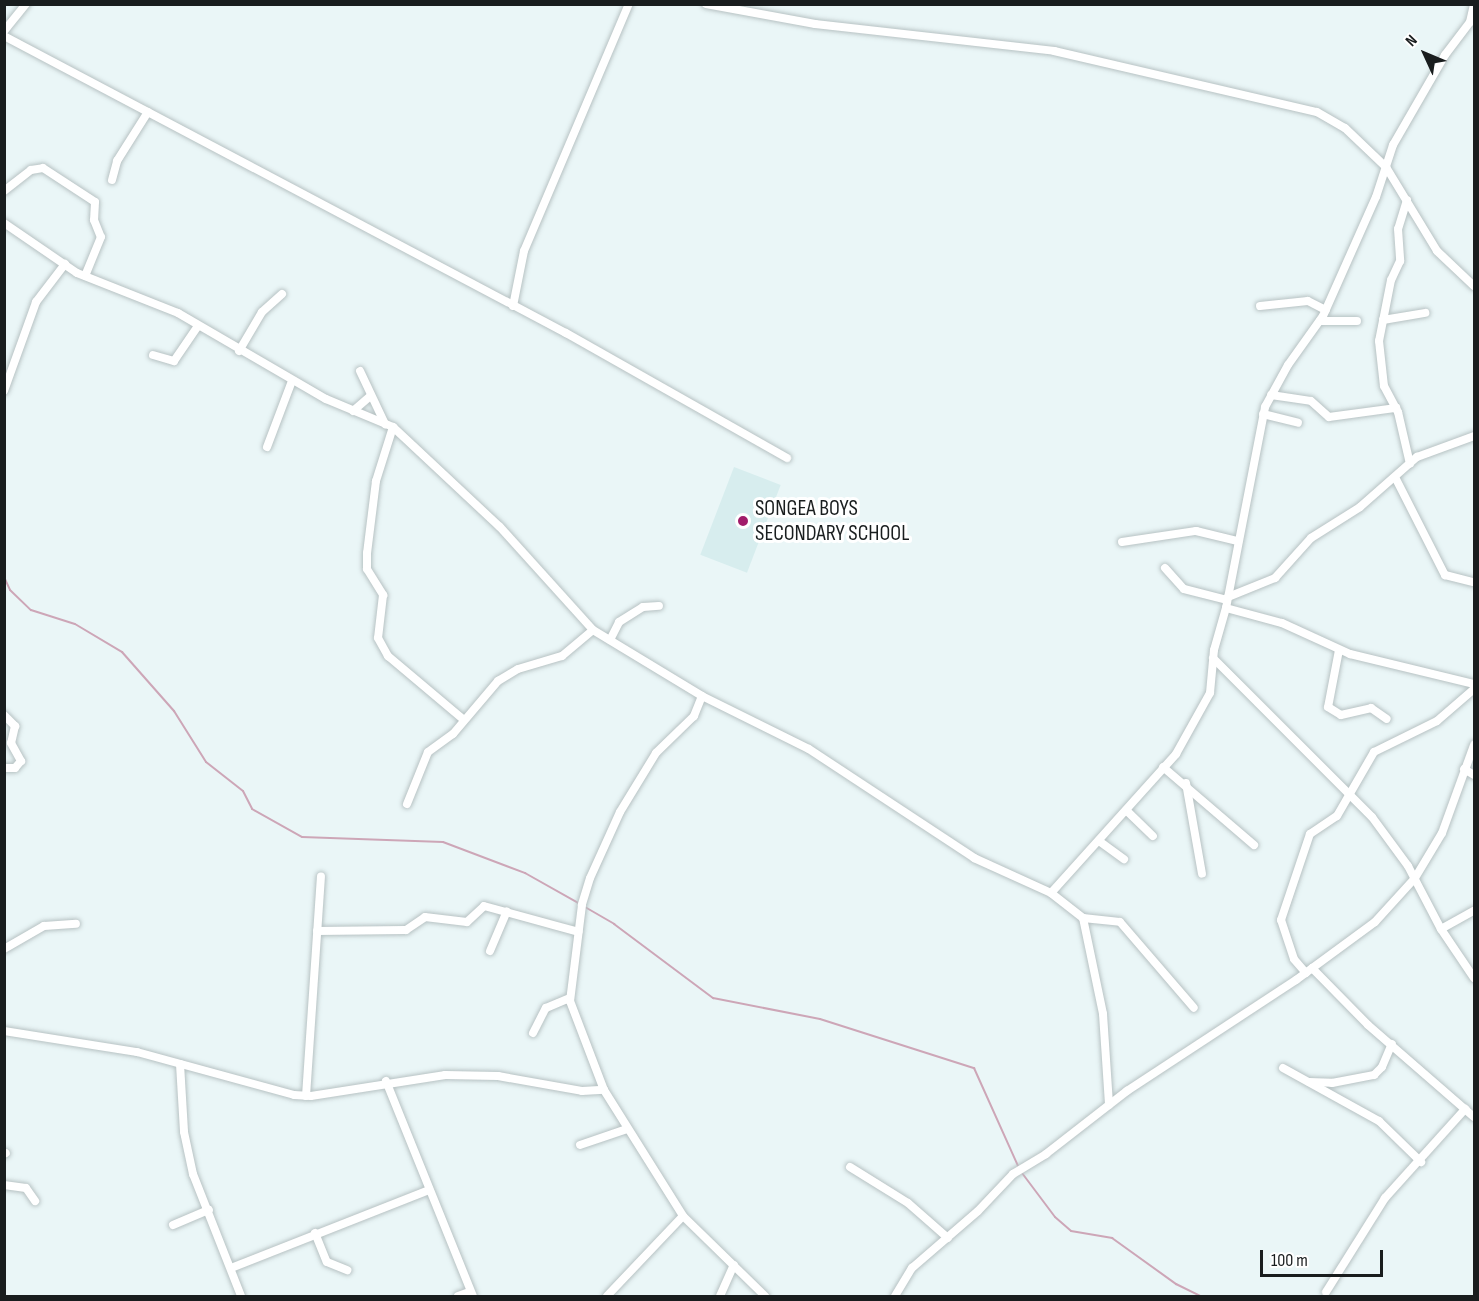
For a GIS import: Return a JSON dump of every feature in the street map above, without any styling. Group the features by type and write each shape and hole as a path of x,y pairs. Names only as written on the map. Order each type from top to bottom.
{"street":[{"path":"4,31 27,4"},
{"path":"513,306 524,251 629,4"},
{"path":"706,4 815,24 1054,51 1173,76 1317,112 1345,128 1386,167 1437,250 1474,286"},
{"path":"1051,892 1127,811 1186,739 1210,693 1213,658 1227,602 1263,414 1271,395 1326,310 1400,132 1427,85 1470,22 1474,4"},
{"path":"4,36 694,403 787,458"},
{"path":"112,180 117,161 148,112"},
{"path":"4,191 31,170 43,168 95,202 94,220 101,237 85,276"},
{"path":"1407,200 1398,229 1399,265 1391,280 1379,340 1382,375 1396,408 1410,464"},
{"path":"4,223 85,276 178,313 292,381 353,411 388,425"},
{"path":"4,391 36,302 65,264"},
{"path":"240,351 262,312 282,294"},
{"path":"1260,306 1308,301 1326,310"},
{"path":"1383,320 1425,313"},
{"path":"1320,321 1357,321"},
{"path":"153,355 174,361 198,326"},
{"path":"360,371 370,396 388,425 500,527 593,630 702,696 809,749 974,858 1051,892 1083,918 1120,922 1194,1008"},
{"path":"267,447 292,381"},
{"path":"1271,395 1311,402 1329,417 1396,408"},
{"path":"353,411 370,396"},
{"path":"1263,414 1298,423"},
{"path":"388,425 376,481 367,553 368,569 382,595 378,638 388,656 464,720"},
{"path":"1227,602 1275,578 1319,532 1343,519 1396,479 1410,464 1428,452 1474,436"},
{"path":"1396,479 1445,575 1474,582"},
{"path":"1122,542 1196,531 1237,541"},
{"path":"1165,568 1184,589 1227,602 1282,623 1339,650 1474,686"},
{"path":"610,640 619,622 643,607 659,606"},
{"path":"407,804 428,752 453,734 498,681 518,669 562,656 593,630"},
{"path":"1339,650 1328,707 1341,715 1371,708 1387,719"},
{"path":"1213,658 1351,793 1415,878 1441,928 1474,978"},
{"path":"1474,686 1437,721 1374,752 1335,819 1314,828 1310,834 1282,914 1294,958 1474,1117"},
{"path":"702,696 694,716 658,750 620,812 590,878 579,932 570,998 604,1090 683,1216 765,1296"},
{"path":"4,715 15,726 12,743 21,760 15,768 4,768"},
{"path":"895,1296 912,1268 948,1238 1013,1174 1027,1167 1109,1105 1309,971 1375,922 1415,878 1442,833 1474,745"},
{"path":"1163,767 1186,783 1254,845"},
{"path":"1464,769 1474,775"},
{"path":"1186,783 1202,874"},
{"path":"1127,811 1153,836"},
{"path":"1099,841 1124,859"},
{"path":"306,1096 321,877"},
{"path":"317,932 406,930 425,917 467,922 484,906 579,932"},
{"path":"490,951 507,911"},
{"path":"1441,928 1474,911"},
{"path":"1083,918 1103,1014 1109,1105"},
{"path":"4,949 44,926 76,924"},
{"path":"533,1033 546,1008 570,998"},
{"path":"4,1031 88,1042 306,1096 386,1081 445,1075 498,1076 582,1091 604,1090"},
{"path":"1309,1082 1332,1083 1374,1075 1382,1067 1392,1044"},
{"path":"180,1064 186,1144 193,1174 241,1296"},
{"path":"1283,1068 1380,1121 1421,1162"},
{"path":"386,1081 471,1294 458,1296"},
{"path":"1326,1292 1385,1198 1421,1162 1465,1109"},
{"path":"580,1145 627,1129"},
{"path":"850,1167 908,1203 948,1238"},
{"path":"4,1185 26,1188 35,1201"},
{"path":"231,1268 315,1233 429,1191"},
{"path":"173,1225 209,1210"},
{"path":"607,1296 683,1216"},
{"path":"315,1233 327,1263 347,1270"},
{"path":"720,1296 734,1265"}],"shaded area":[{"name":"SONGEA BOYS SECONDARY SCHOOL","path":"734,467 781,485 747,573 700,555"}],"waterway":[{"path":"4,577 10,590 31,610 75,624 122,652 174,711 206,762 243,791 252,809 302,837 443,842 525,873 580,904"},
{"path":"585,907 614,924 713,998 820,1019 974,1068 1019,1168"},
{"path":"1022,1173 1055,1217 1071,1231 1112,1238 1176,1284 1201,1296"}],"place":[{"name":"SONGEA BOYS SECONDARY SCHOOL","path":"743,521"}]}
